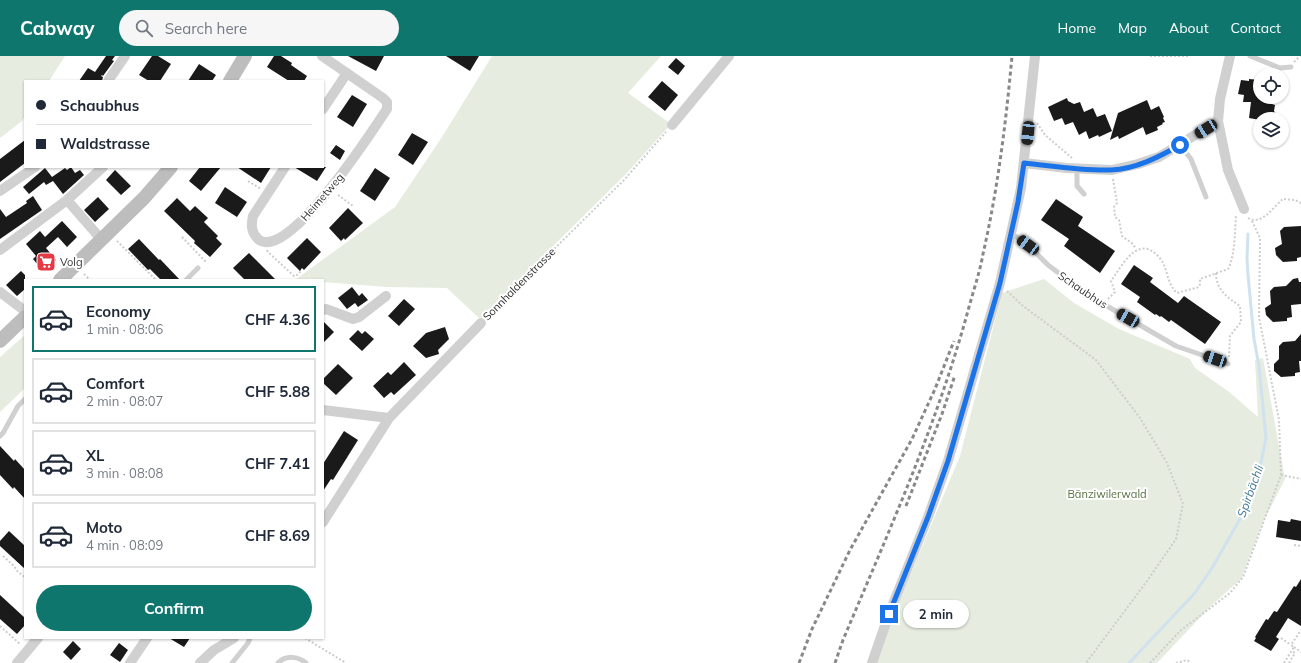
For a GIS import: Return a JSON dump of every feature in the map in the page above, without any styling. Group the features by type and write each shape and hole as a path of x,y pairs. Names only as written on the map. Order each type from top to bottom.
{"street":[{"path":"109,80 125,56"},
{"path":"231,80 245,56"},
{"name":"Heimetweg","path":"266,242 269,243 279,239 304,219 346,169 387,109 387,102 383,98 322,56"},
{"path":"672,125 729,56"},
{"path":"872,663 889,614 928,517 948,461 1000,283 1018,202 1036,56"},
{"path":"1230,56 1220,98 1218,121 1228,170 1244,210"},
{"path":"324,108 347,73"},
{"path":"1024,163 1075,164 1112,170 1159,157 1218,121"},
{"path":"0,191 34,168"},
{"path":"0,250 67,200 102,168"},
{"path":"61,279 144,198 170,168"},
{"path":"266,242 260,240 254,234 251,226 253,216 284,168"},
{"path":"67,200 101,239"},
{"path":"0,292 24,310"},
{"path":"324,310 326,309 353,319 359,317 386,296"},
{"path":"0,341 24,318"},
{"name":"Sonnhaldenstrasse","path":"324,520 389,418 481,323"},
{"path":"324,410 389,418"},
{"path":"17,663 37,639"},
{"path":"130,663 146,639"},
{"path":"200,663 214,650 232,639"}],"lane":[{"path":"1250,56 1280,68 1291,67"},
{"path":"1180,145 1191,159 1206,197"},
{"path":"1075,164 1077,186 1084,194"},
{"name":"Schaubhus","path":"1011,233 1028,245 1048,266 1104,305 1176,346 1228,364"},
{"path":"187,279 198,268"},
{"path":"0,436 18,406 24,400"},
{"path":"232,663 250,639"},
{"path":"278,663 289,657 301,659 306,663"}],"path":[{"path":"1150,56 1190,56"},
{"path":"1034,119 1045,135 1075,164"},
{"name":"Sonnhaldenstrasse","path":"481,323 624,180 672,125"},
{"path":"1113,175 1117,203 1114,207 1115,217 1119,220 1122,236 1134,244 1136,250"},
{"path":"248,181 268,194"},
{"path":"330,189 353,206"},
{"path":"1252,221 1261,219 1283,199 1295,200 1301,203"},
{"path":"1104,305 1115,292 1112,281 1132,253 1136,250 1147,249 1156,253 1162,261 1168,279 1177,293 1199,287 1200,280 1228,269 1230,267 1235,237 1236,215 1244,210 1243,212 1246,217 1252,221 1260,238 1259,317 1279,420 1281,475 1243,577 1230,593 1180,631 1150,663"},
{"path":"182,238 206,261 198,268"},
{"path":"117,241 155,279"},
{"path":"266,242 268,252 294,276 302,270"},
{"path":"1216,273 1216,278 1224,295 1240,306 1241,322 1230,336 1228,364"},
{"path":"84,274 89,279"},
{"path":"1000,283 1023,306 1096,360 1140,418 1167,463 1183,504 1176,538 1147,581 1086,663"},
{"path":"1281,475 1301,479"},
{"path":"1294,545 1301,546"},
{"path":"3,556 24,576"},
{"path":"8,560 12,557"},
{"path":"4,622 0,626 28,650"},
{"path":"1291,645 1301,630"},
{"path":"1281,638 1301,652"},
{"path":"307,639 346,663"},
{"path":"1284,663 1294,647"},
{"path":"1289,663 1295,653 1292,651"},
{"path":"1176,663 1187,660 1191,663"}],"green space":[{"path":"0,56 65,56 50,80 24,80 24,118 22,121 0,138"},
{"path":"492,56 661,56 628,93 671,124 625,175 481,320 447,288 387,287 324,282 324,279 296,279 395,207 442,137"},
{"name":"Bänziwilerwald","path":"1044,279 1074,303 1119,329 1190,359 1195,368 1228,391 1258,417 1255,360 1263,358 1285,479 1264,520 1241,579 1212,605 1157,663 876,663 883,640 960,456 1002,293"},
{"path":"24,336 24,389 0,412 0,357"}],"building":[{"path":"106,56 115,56 112,60 114,61 103,76 101,76 103,77 102,80 80,80 88,68 95,72"},
{"path":"152,56 158,56 171,64 161,80 147,80 139,75"},
{"path":"274,56 281,56 307,76 305,80 287,80 267,67"},
{"path":"348,56 384,56 376,71"},
{"path":"446,56 479,56 470,71"},
{"path":"676,58 685,66 678,75 668,67"},
{"path":"199,64 216,75 213,80 189,80"},
{"path":"1249,79 1253,79 1253,104 1275,105 1275,112 1253,112 1253,119 1249,118 1251,102 1243,102 1244,95 1238,94 1241,80 1249,81"},
{"path":"662,81 678,95 665,111 648,97"},
{"path":"352,95 367,104 353,127 337,117"},
{"path":"1067,98 1068,101 1074,104 1080,102 1084,112 1093,108 1097,117 1105,114 1112,131 1099,137 1098,135 1089,139 1086,131 1079,135 1073,122 1065,125 1062,118 1054,121 1048,107"},
{"path":"1147,100 1151,110 1159,106 1164,117 1165,122 1157,127 1158,130 1146,135 1143,127 1119,139 1118,136 1110,140 1118,113"},
{"path":"412,133 428,142 413,165 398,155"},
{"path":"24,141 24,164 0,182 0,159"},
{"path":"336,145 345,151 340,160 330,153"},
{"path":"326,167 317,181 296,168"},
{"path":"45,168 52,177 65,168 67,170 72,168 75,173 80,170 84,175 63,194 53,181 46,185 44,182 29,194 23,187"},
{"path":"199,168 220,168 201,191 189,181"},
{"path":"238,168 270,168 261,183"},
{"path":"375,168 390,178 375,201 360,191"},
{"path":"115,170 131,186 121,195 106,180"},
{"path":"225,187 247,202 237,217 215,203"},
{"path":"33,196 42,210 0,239 0,209 6,217 27,203 26,201"},
{"path":"98,197 109,209 95,222 84,210"},
{"path":"177,198 190,211 195,206 208,218 204,222 218,236 216,238 222,244 210,257 194,243 195,241 164,211"},
{"path":"1056,199 1083,217 1078,226 1115,251 1100,273 1064,246 1069,239 1041,220"},
{"path":"348,208 363,223 345,240 344,238 341,241 329,228"},
{"path":"62,221 77,237 67,247 58,237 46,248 56,260 43,271 33,259 36,256 26,244 40,231 45,237"},
{"path":"1301,226 1301,257 1297,258 1297,261 1283,262 1276,255 1275,248 1282,244 1280,231 1284,227"},
{"path":"307,238 321,252 304,270 302,268 300,271 287,258"},
{"path":"139,239 179,279 160,279 150,269 148,270 128,249"},
{"path":"249,253 275,279 244,279 233,268"},
{"path":"1134,265 1153,278 1150,282 1178,303 1184,296 1221,322 1205,344 1171,320 1169,322 1161,316 1155,315 1137,302 1140,297 1121,284"},
{"path":"21,271 25,275 24,290 17,296 6,285"},
{"path":"1298,278 1299,282 1301,282 1301,304 1291,305 1292,317 1287,318 1287,321 1273,322 1266,315 1265,308 1271,304 1270,291 1274,287 1286,286 1293,279"},
{"path":"352,287 359,296 362,293 368,300 358,307 355,303 347,309 338,298"},
{"path":"404,299 415,309 399,326 388,316"},
{"path":"324,322 334,332 324,342"},
{"path":"445,327 449,339 438,350 439,354 426,358 413,346 426,333"},
{"path":"358,330 362,334 365,331 374,339 362,351 349,339"},
{"path":"1301,334 1301,361 1299,361 1300,372 1295,373 1295,376 1281,377 1274,371 1274,364 1279,359 1279,346 1283,342 1295,341"},
{"path":"404,362 416,375 394,395 391,392 384,398 373,386 388,372 391,375"},
{"path":"338,364 353,378 336,395 324,384 324,378"},
{"path":"344,431 358,440 333,480 331,479 324,490 324,462"},
{"path":"0,446 24,469 24,498 14,487 13,489 0,475"},
{"path":"1291,519 1301,521 1301,541 1276,537 1278,520 1290,522"},
{"path":"9,531 24,545 24,568 0,546 0,541"},
{"path":"1301,579 1301,626 1288,618 1276,637 1279,639 1271,651 1254,641 1256,638 1255,637 1266,619 1268,620 1274,611 1277,612 1294,586 1296,587"},
{"path":"0,595 24,617 24,626 17,634 0,619"},
{"path":"171,639 189,639 184,647"},
{"path":"73,641 81,649 71,660 63,652"},
{"path":"119,643 128,650 120,662 110,655"}],"waterway":[{"name":"Spirbächli","path":"1129,663 1194,594 1212,568 1240,519 1258,477 1266,438 1248,275 1248,234"}],"railway":[{"path":"835,663 843,640 912,476 957,350 980,267 993,204 1004,130 1012,56"},
{"path":"799,663 812,629 850,550 912,439 935,389 954,341"},
{"path":"906,506 942,414 955,375"}],"place":[{"name":"Volg","path":"46,262"}],"route":[{"path":"889,614 928,517 948,461 1000,283 1018,202 1024,163 1069,168 1112,170 1159,157 1180,145"}]}
